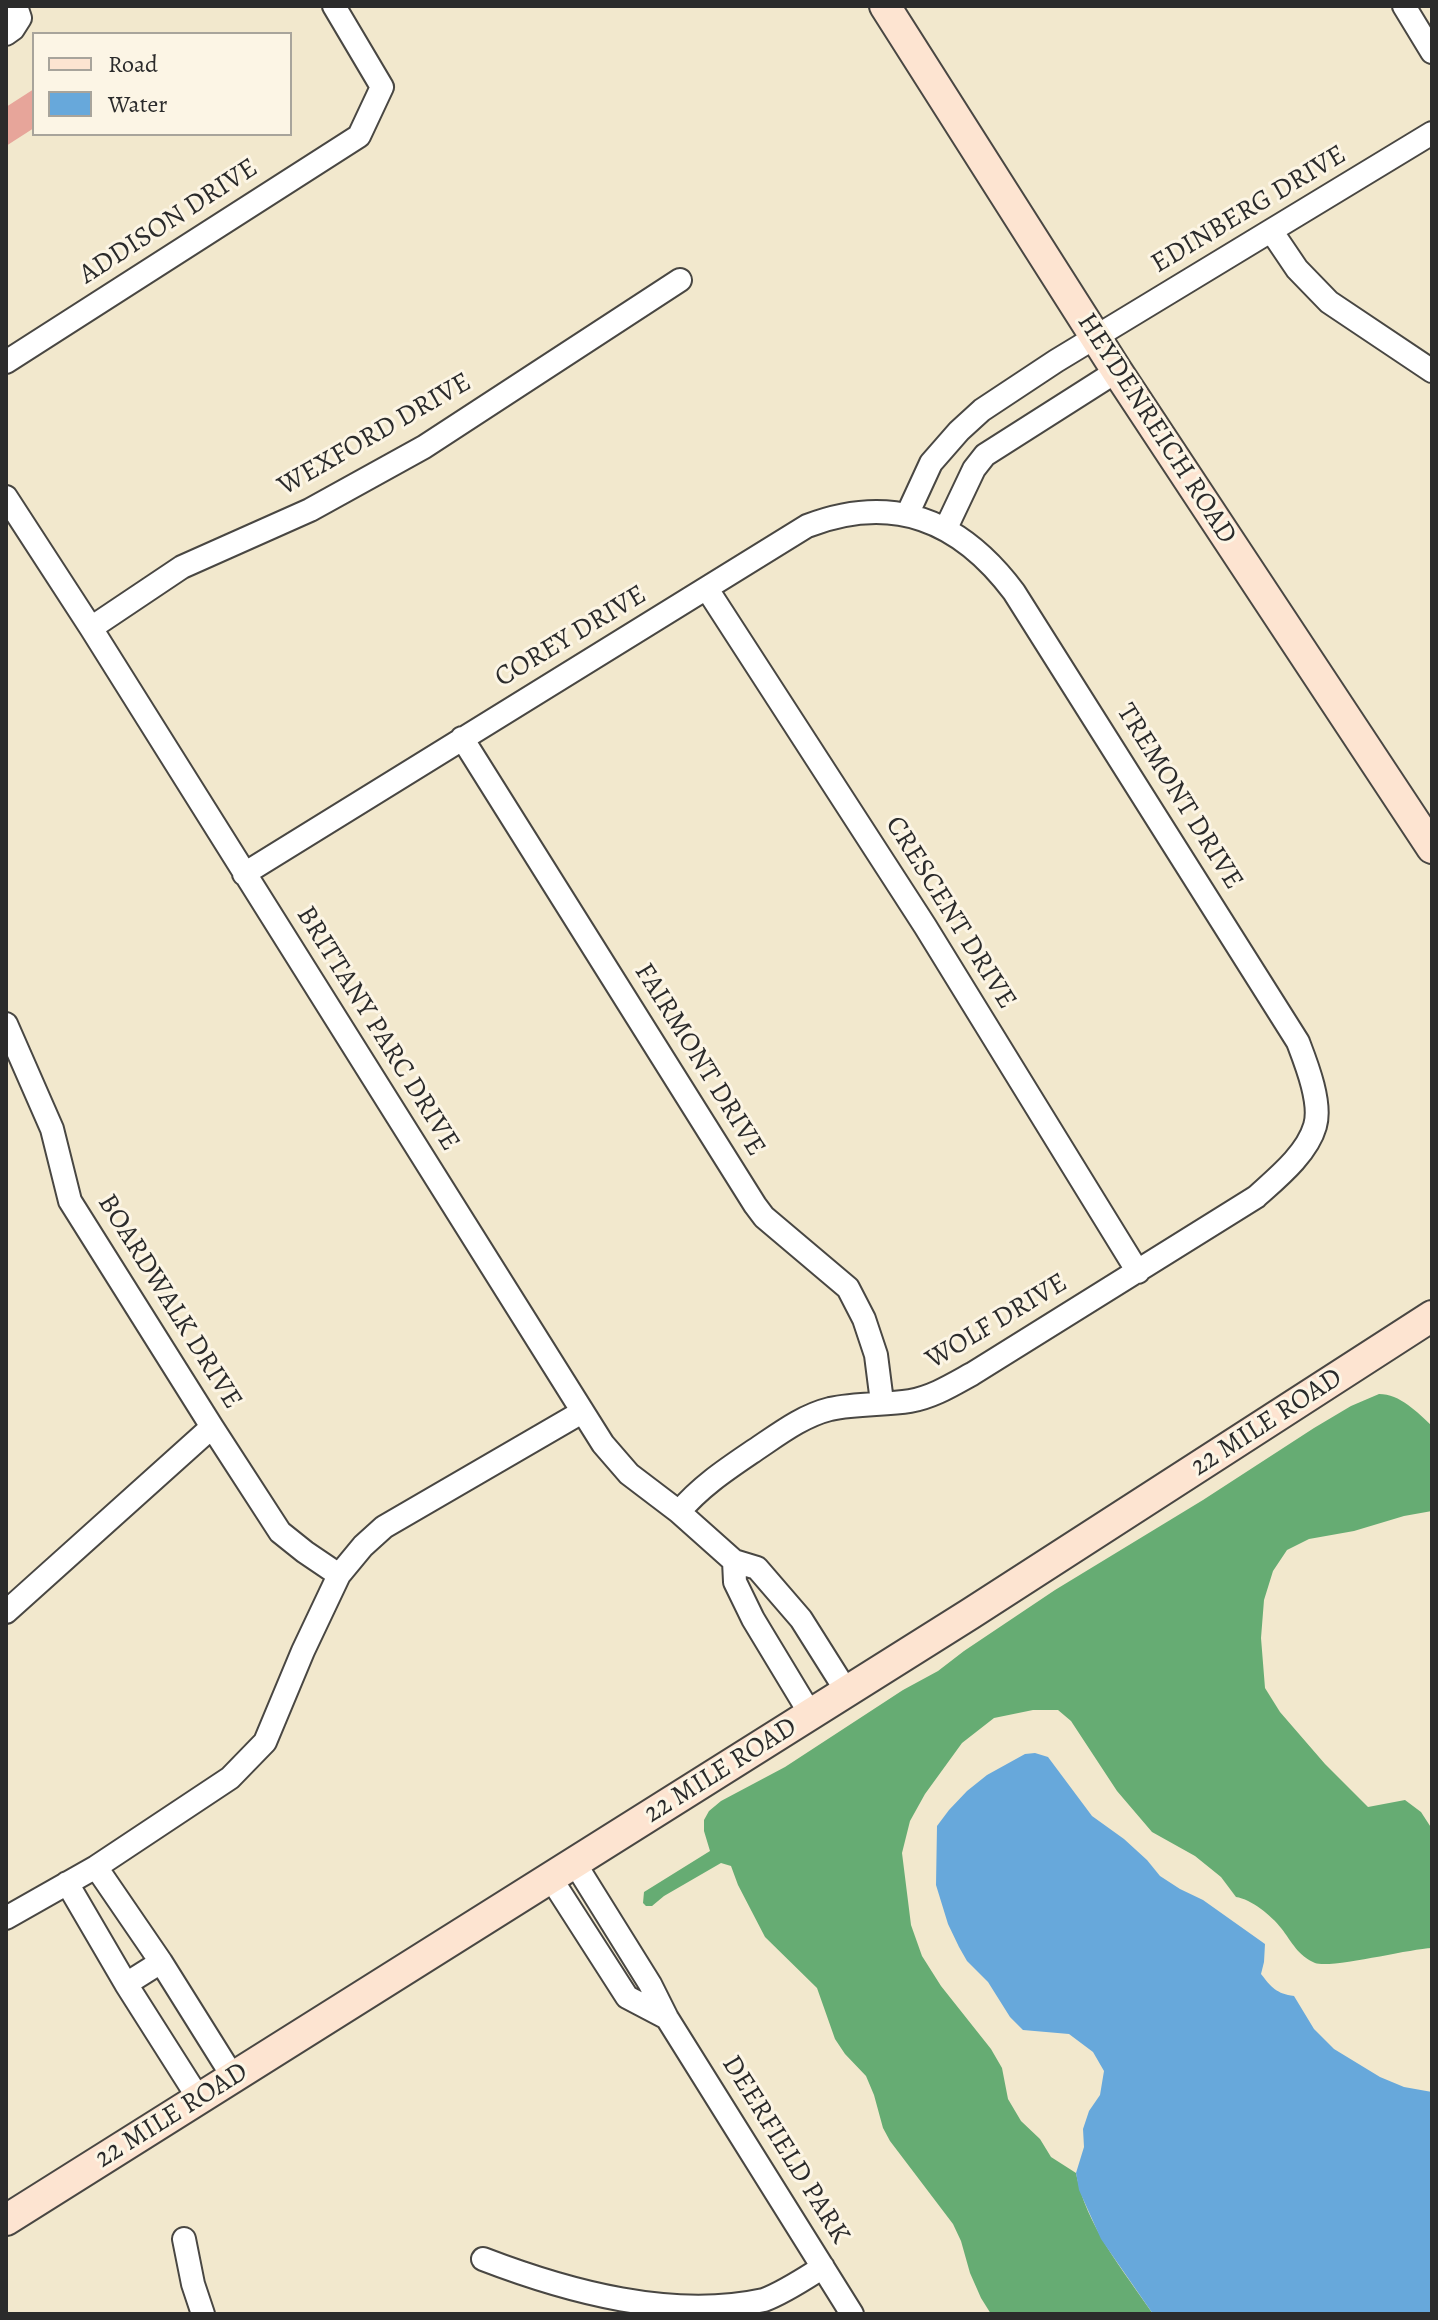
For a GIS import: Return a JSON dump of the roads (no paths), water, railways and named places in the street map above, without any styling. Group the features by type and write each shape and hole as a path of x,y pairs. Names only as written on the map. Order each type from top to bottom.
{"street":[{"name":"ADDISON DRIVE","path":"6,362 359,136 382,87 334,6"},
{"name":"HEYDENREICH ROAD","path":"885,6 1117,371 1432,848"},
{"path":"1404,6 1432,52"},
{"name":"EDINBERG DRIVE","path":"907,515 931,463 982,410 1056,361 1432,133"},
{"path":"1272,232 1297,269 1329,302 1432,371"},
{"name":"WEXFORD DRIVE","path":"91,628 182,567 310,510 424,447 680,280"},
{"path":"946,528 974,469 985,455 1117,371"},
{"path":"959,431 985,455"},
{"name":"BRITTANY PARC DRIVE","path":"6,497 614,1459 734,1561 757,1568 801,1619 847,1692"},
{"name":"COREY DRIVE","path":"244,874 807,526 848,513 869,512 907,515 946,528"},
{"name":"TREMONT DRIVE","path":"946,528 982,555 1014,592 1298,1042 1316,1106 1316,1125"},
{"name":"CRESCENT DRIVE","path":"707,589 925,926 1138,1272"},
{"name":"FAIRMONT DRIVE","path":"462,738 755,1205 764,1217 848,1288 874,1346 882,1402"},
{"name":"BOARDWALK DRIVE","path":"6,1024 52,1129 70,1201 280,1532 339,1575"},
{"name":"WOLF DRIVE","path":"679,1512 712,1480 806,1418 830,1409 909,1401 945,1389 1138,1272 1256,1197 1290,1165 1316,1125"},
{"name":"22 MILE ROAD","path":"6,2220 811,1715 1432,1316"},
{"path":"6,1918 96,1867 230,1778 265,1742 339,1575 384,1527 582,1412"},
{"path":"7,1608 212,1427"},
{"path":"734,1561 735,1582 753,1619 811,1715"},
{"path":"753,1619 785,1599"},
{"path":"96,1867 161,1962 233,2077"},
{"name":"DEERFIELD PARK","path":"562,1869 650,1984 667,2018 852,2314"},
{"path":"67,1883 199,2099"},
{"path":"126,1984 161,1962"},
{"path":"184,2239 203,2314"},
{"path":"483,2259 587,2304 624,2304 682,2312 721,2309 766,2299 823,2267"}],"water":[{"path":"1025,1754 1048,1757 1092,1816 1124,1839 1160,1876 1203,1900 1265,1944 1261,1974 1275,1989 1294,1996 1314,2029 1334,2049 1380,2077 1404,2087 1432,2092 1432,2314 1153,2314 1101,2239 1079,2190 1076,2173 1084,2147 1083,2129 1089,2111 1100,2095 1104,2071 1093,2052 1069,2034 1023,2030 1010,2017 988,1982 967,1961 959,1947 936,1885 937,1826 949,1810 987,1775"}]}
